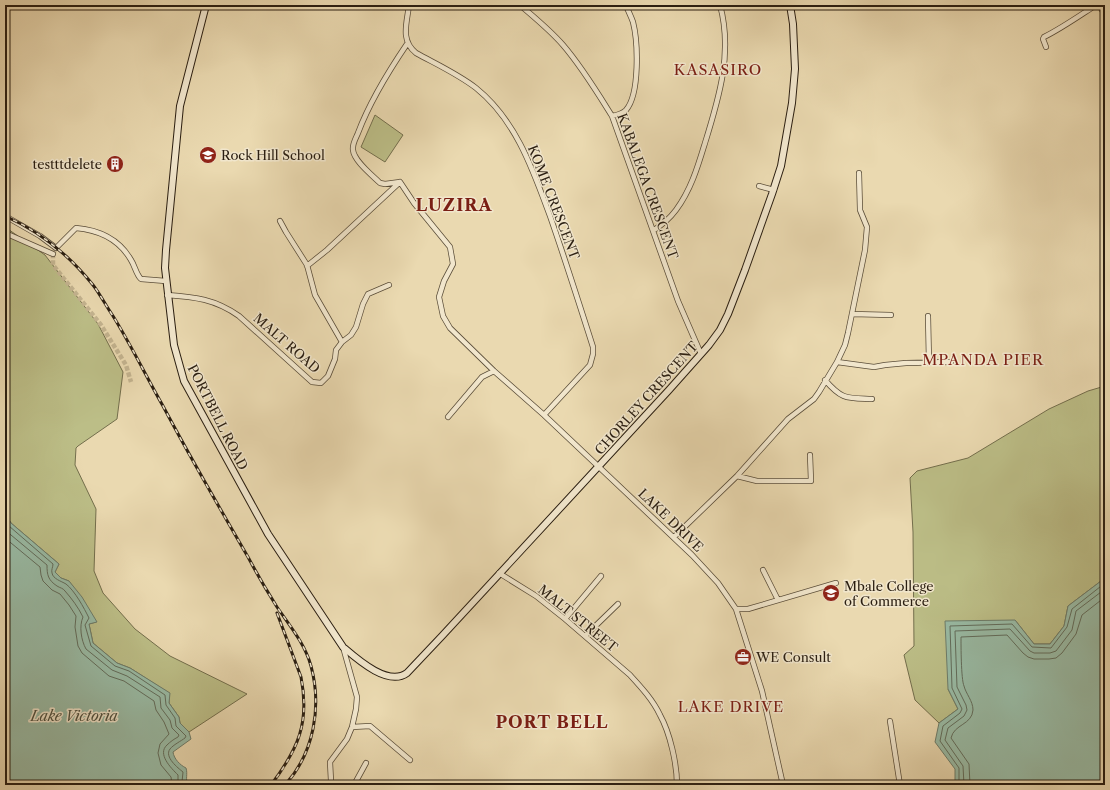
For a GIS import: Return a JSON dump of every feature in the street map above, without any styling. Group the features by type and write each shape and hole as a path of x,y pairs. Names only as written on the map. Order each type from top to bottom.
{"main road":[{"name":"PORTBELL ROAD","path":"206,5 180,106 167,236 165,268 174,345 184,381 268,534 343,647"},
{"name":"CHORLEY CRESCENT","path":"343,647 384,675 396,677 402,676 406,673 598,467 714,339 728,314 774,190 785,149 793,96 795,69 790,5"}],"street":[{"path":"400,182 383,184 380,182 357,160 352,149 360,126 370,105 389,71 407,44 406,31 409,5"},
{"name":"KABALEGA CRESCENT","path":"520,5 548,29 563,45 596,89 612,116 654,230 678,301 701,354"},
{"path":"612,116 620,115 627,108 635,86 637,53 633,22 626,5"},
{"path":"654,230 663,224 676,211 688,190 715,110 722,81 725,54 724,23 720,5"},
{"path":"1046,47 1043,40 1044,37 1097,5 1105,15"},
{"name":"KOME CRESCENT","path":"407,44 416,53 461,78 482,94 496,108 510,128 522,147 533,170 560,244 593,354 590,365 544,415"},
{"path":"674,537 737,476 788,418 814,399 837,362 845,345 865,250 867,226 860,210 859,174"},
{"path":"307,266 357,223 400,182"},
{"name":"LAKE DRIVE","path":"400,182 414,203 450,247 453,267 444,281 439,297 443,316 450,328 494,371 544,415 674,537 718,583 736,609 762,691 783,785"},
{"path":"759,186 774,190"},
{"path":"5,216 40,236 56,248 76,228 94,231 113,239 118,243 128,256 141,279 166,281"},
{"path":"280,221 307,266 317,300 342,342"},
{"path":"5,233 53,254"},
{"name":"MALT ROAD","path":"167,295 202,298 235,313 312,383 321,383 328,376 335,359 336,350 342,342 351,335 356,327 362,304 368,294 389,285"},
{"path":"852,314 891,315"},
{"path":"928,316 929,362"},
{"path":"837,362 874,367 890,364 951,362"},
{"path":"448,417 482,377 494,371"},
{"path":"825,380 835,392 844,397 872,398"},
{"path":"737,476 757,481 811,481 810,455"},
{"path":"763,570 778,600"},
{"name":"MALT STREET","path":"500,573 536,596 565,618 630,675 639,685 661,716 674,754 678,785"},
{"path":"565,618 601,576"},
{"path":"736,609 748,609 836,583"},
{"path":"585,636 618,604"},
{"path":"336,785 331,781 330,762 347,739 352,727 356,710 357,696 350,667 343,647"},
{"path":"890,721 900,785"},
{"path":"352,727 370,726 410,760"},
{"path":"354,785 366,763"}],"green space":[{"path":"375,115 403,135 385,162 361,147"},
{"path":"5,227 45,255 98,324 123,372 117,419 76,448 75,465 96,509 94,571 103,593 135,629 170,656 247,694 189,732 180,723 179,717 169,703 169,693 130,668 117,663 93,643 89,624 96,622 69,581 61,578 55,572 59,564 11,523 5,513"},
{"path":"1105,386 1105,578 1068,606 1064,626 1050,644 1034,644 1015,620 948,689 958,709 939,723 915,700 904,655 914,646 913,532 910,478 917,471 968,458 1049,409 1088,391"}],"water":[{"name":"Lake Victoria","path":"5,513 11,523 59,564 55,572 61,578 69,581 82,597 97,622 89,624 93,643 117,663 130,668 170,693 169,703 179,717 180,723 189,732 191,739 173,752 178,762 186,768 188,785 5,785"},
{"path":"1105,578 1105,785 955,785 955,769 935,742 939,723 958,709 948,689 945,621 1015,620 1034,644 1050,644 1064,626 1068,606"}],"tunnel":[{"path":"56,248 53,254 53,265 101,325 126,365 131,382"}],"railway":[{"path":"5,216 30,229 53,245 84,274 96,289 126,338 194,463 262,582 277,607 297,635 305,650 311,666 316,697 313,729 303,759 285,785"},
{"path":"271,785 295,747 300,735 304,708 301,677 277,613"}],"place":[{"name":"Rock Hill School","path":"208,155"},
{"name":"testttdelete","path":"115,164"},
{"name":"Mbale College of Commerce","path":"831,593"},
{"name":"WE Consult","path":"743,657"}],"district":[{"name":"KASASIRO","path":"718,69"},
{"name":"LUZIRA","path":"454,205"},
{"name":"MPANDA PIER","path":"983,359"},
{"name":"LAKE DRIVE","path":"731,706"},
{"name":"PORT BELL","path":"552,722"}]}
